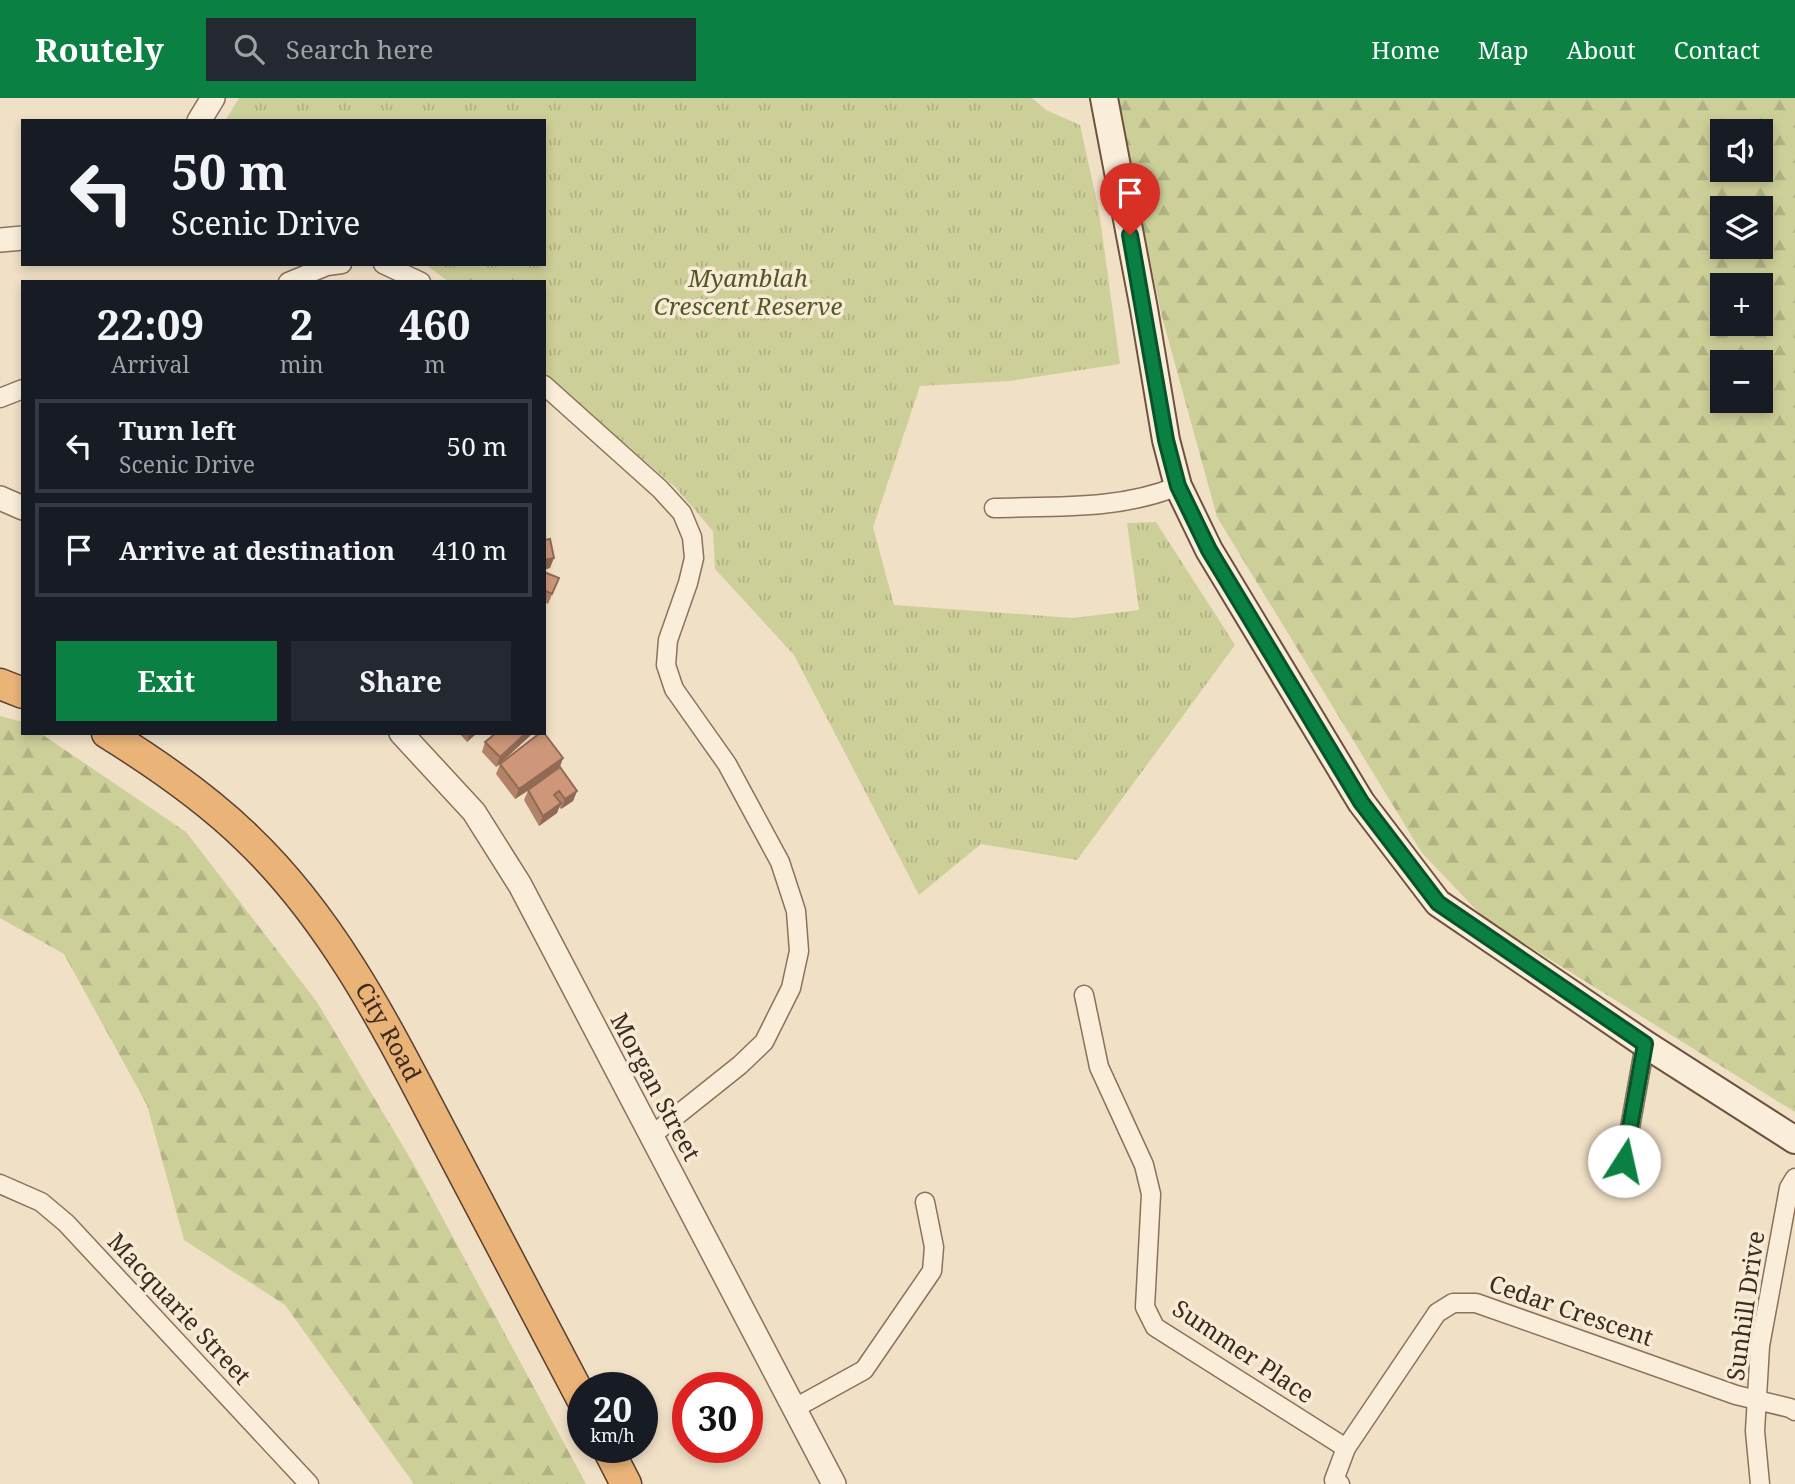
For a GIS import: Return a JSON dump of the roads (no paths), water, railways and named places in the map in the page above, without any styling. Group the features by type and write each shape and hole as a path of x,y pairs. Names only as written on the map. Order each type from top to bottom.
{"highway":[{"path":"0,684 21,692"},
{"name":"City Road","path":"110,735 177,779 248,838 295,889 336,943 378,1010 568,1372"},
{"path":"615,1463 626,1484"}],"main road":[{"path":"1104,98 1166,440 1178,486 1209,550 1361,802 1438,903 1645,1044 1795,1140"}],"street":[{"path":"200,119 214,98"},
{"path":"0,240 21,238"},
{"path":"293,280 327,266"},
{"path":"387,266 418,280"},
{"path":"546,387 660,489 682,513 692,537 694,558 668,640 666,665 674,689 727,765 780,862 796,911 799,951 791,988 764,1042 740,1065 651,1136"},
{"path":"0,398 21,389"},
{"path":"993,508 1104,504 1150,498 1178,486"},
{"path":"0,498 21,507"},
{"name":"Morgan Street","path":"403,735 474,812 520,885 834,1484"},
{"name":"Summer Place","path":"1084,995 1100,1067 1144,1165 1151,1194 1145,1307 1155,1327 1346,1448"},
{"path":"1624,1161 1645,1044"},
{"name":"Sunhill Drive","path":"1760,1484 1755,1431 1760,1346 1789,1188 1795,1178"},
{"name":"Macquarie Street","path":"0,1184 41,1202 66,1223 309,1484"},
{"path":"795,1408 864,1370 932,1270 934,1247 925,1202"},
{"name":"Cedar Crescent","path":"1337,1482 1346,1448 1437,1313 1453,1303 1476,1303 1757,1401 1795,1411"}],"park label":[{"name":"Myamblah Crescent Reserve","path":"748,293"}]}
